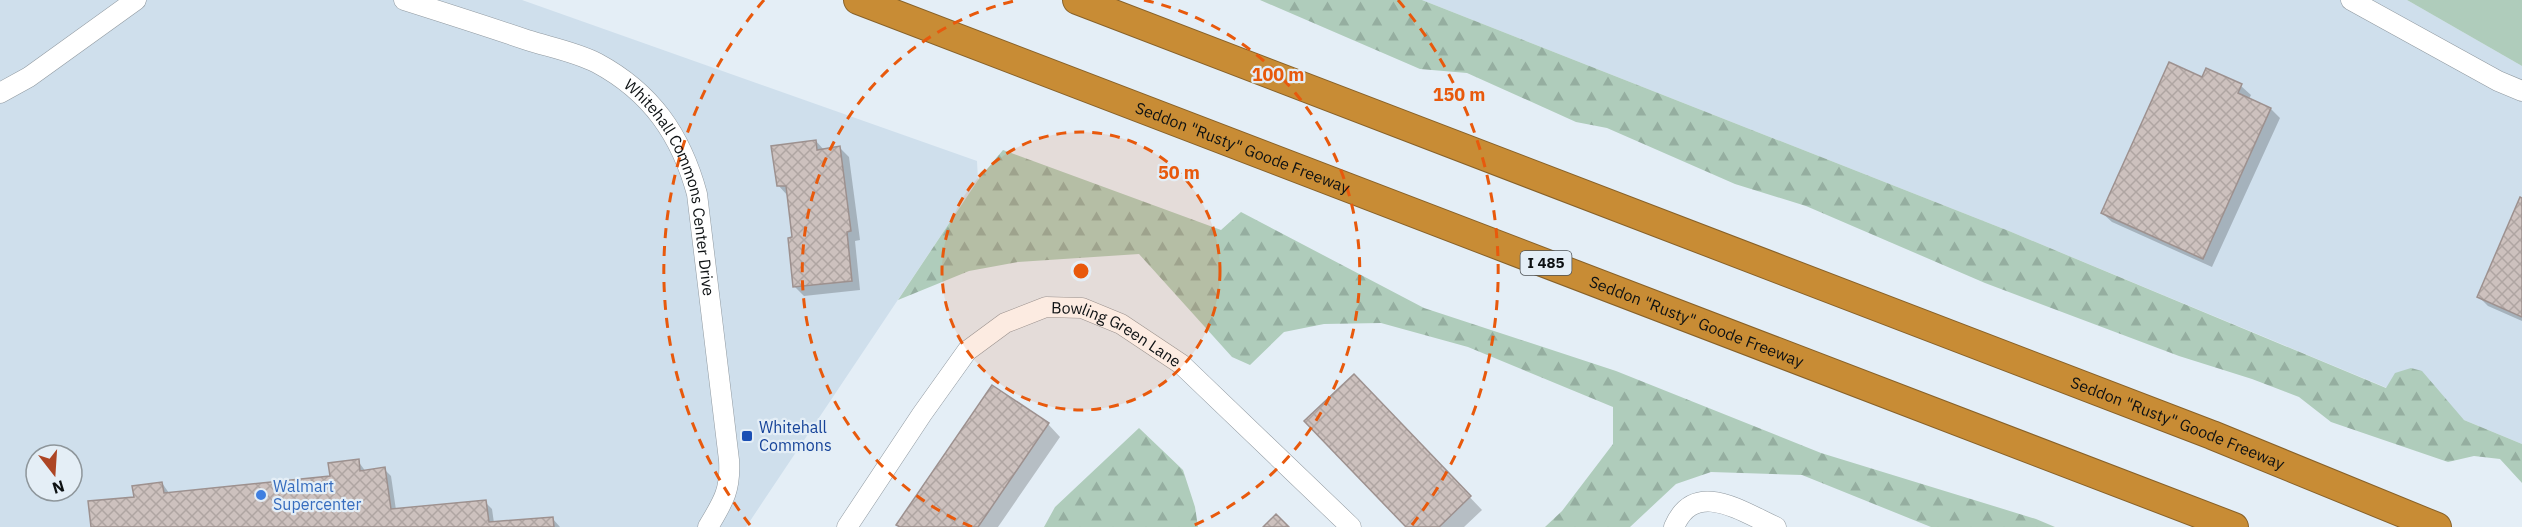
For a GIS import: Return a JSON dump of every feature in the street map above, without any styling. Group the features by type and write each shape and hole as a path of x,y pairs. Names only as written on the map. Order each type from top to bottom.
{"highway":[{"name":"Seddon \"Rusty\" Goode Freeway","path":"858,0 2234,527"},
{"name":"Seddon \"Rusty\" Goode Freeway","path":"1077,0 2212,435 2437,527"}],"street":[{"path":"0,93 29,77 136,0"},
{"name":"Whitehall Commons Center Drive","path":"404,0 595,62 633,86 657,109 677,142 690,168 697,194 729,460 730,477 726,497 708,527"},
{"path":"2351,0 2498,81 2522,91"},
{"name":"Bowling Green Lane","path":"847,527 967,351 1005,323 1046,307 1082,308 1121,324 1180,364 1350,527"},
{"path":"1674,527 1688,505 1702,500 1724,504 1776,527"}],"shaded area":[{"name":"Whitehall Commons","path":"0,0 522,0 977,161 978,180 746,527 0,527"},
{"path":"1422,0 2407,0 2522,66 2522,444 2009,231"}],"green space":[{"path":"1260,0 1422,0 2009,231 2386,388 2395,373 2411,368 2422,371 2464,420 2522,444 2522,483 2500,459 2474,456 2448,462 2331,422 2299,397 2252,379 2179,356 1985,283 1806,206 1735,184 1607,128 1576,122 1467,73 1420,69"},
{"path":"2407,0 2522,0 2522,66"},
{"path":"1003,150 1221,230 1241,212 1424,308 1616,371 1821,453 2036,519 2055,527 1931,527 1802,475 1711,472 1676,484 1630,527 1545,527 1562,511 1613,444 1613,407 1468,347 1381,323 1324,324 1284,332 1250,365 1232,357 1139,254 1018,262 969,271 898,300 978,180"},
{"path":"1139,428 1183,470 1195,507 1198,527 1044,527 1055,507"}],"building":[{"path":"2169,62 2202,77 2206,68 2242,84 2238,93 2271,108 2203,259 2101,213"},
{"path":"816,140 817,150 840,146 851,231 847,232 852,281 793,287 788,238 792,237 786,186 777,186 771,146"},
{"path":"2520,197 2522,198 2522,317 2477,297"},
{"path":"1354,374 1471,496 1439,527 1406,527 1304,421"},
{"path":"992,385 1049,423 978,527 900,527 896,525"},
{"name":"Walmart Supercenter","path":"359,459 360,471 385,467 391,509 486,500 489,522 553,517 554,527 91,527 88,501 134,497 132,486 162,482 164,493 330,476 328,463"},
{"path":"1276,514 1289,527 1263,527"}],"place":[{"name":"Whitehall Commons","path":"747,436"},
{"name":"Walmart Supercenter","path":"261,495"}]}
